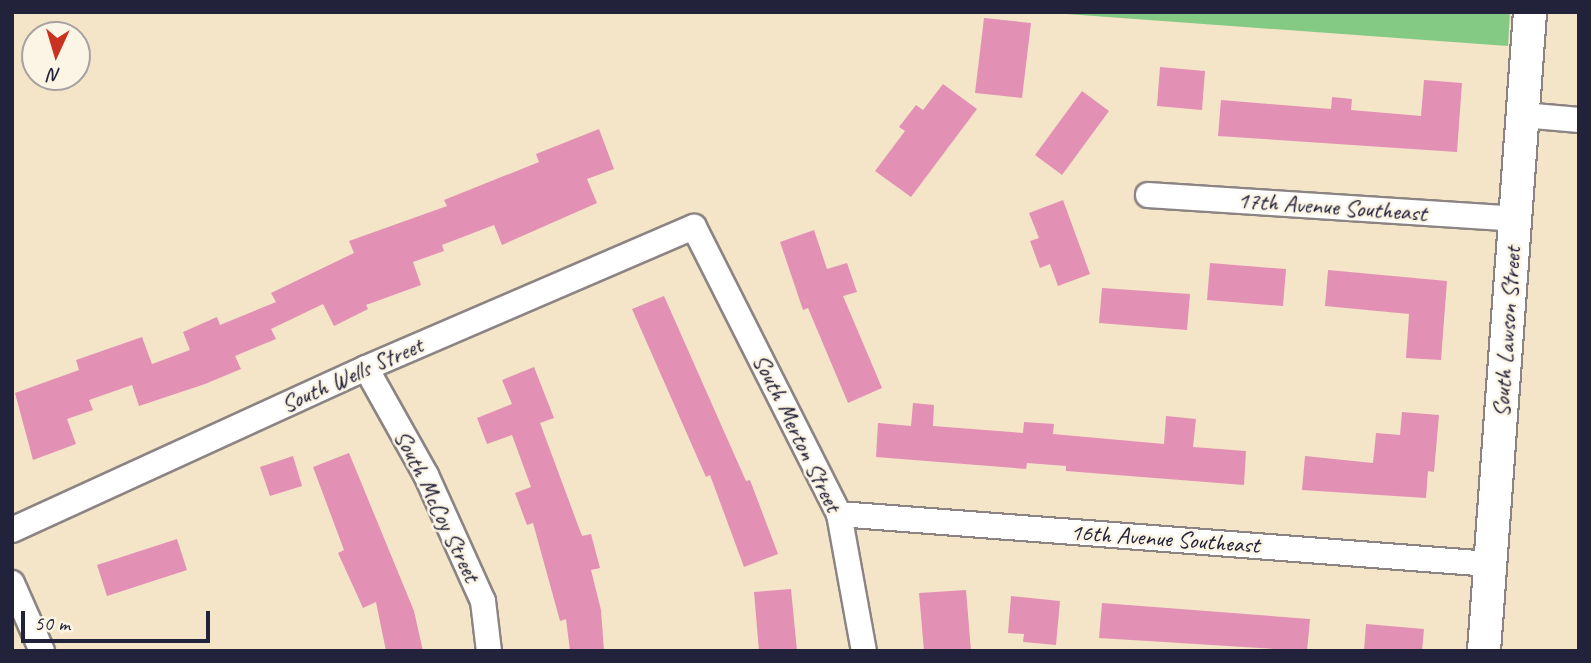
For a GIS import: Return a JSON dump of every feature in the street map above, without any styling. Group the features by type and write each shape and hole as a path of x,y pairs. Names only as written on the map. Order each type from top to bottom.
{"street":[{"name":"South Lawson Street","path":"1484,651 1530,12"},
{"path":"1523,115 1579,120"},
{"name":"17th Avenue Southeast","path":"1148,195 1515,219"},
{"name":"South Wells Street","path":"12,530 366,368 695,227"},
{"name":"South Merton Street","path":"695,227 839,514 864,651"},
{"name":"South McCoy Street","path":"366,368 426,475 482,601 489,651"},
{"name":"16th Avenue Southeast","path":"839,514 1490,564"},
{"path":"12,583 42,651"}],"green space":[{"path":"1039,12 1510,12 1508,46"}],"building":[{"path":"984,18 1031,23 1022,98 975,93"},
{"path":"1160,67 1205,71 1202,110 1157,106"},
{"path":"1424,80 1462,83 1457,152 1218,136 1221,100 1331,109 1332,97 1352,99 1351,110 1421,116"},
{"path":"943,84 977,109 911,197 875,171 905,131 899,127 916,105 923,110"},
{"path":"1082,91 1109,111 1062,175 1035,155"},
{"path":"599,129 614,169 587,179 597,203 502,245 494,225 442,245 444,251 413,262 421,285 366,305 368,309 334,326 323,304 271,329 276,339 235,356 241,369 205,384 139,406 132,385 89,400 93,410 67,419 76,444 33,460 15,393 79,370 76,360 142,337 152,364 190,350 183,332 217,317 220,325 276,302 271,293 354,253 349,241 447,206 444,200 539,162 536,154"},
{"path":"1063,200 1090,274 1058,286 1050,264 1040,268 1030,241 1039,238 1029,213"},
{"path":"814,230 827,269 847,263 857,292 843,296 882,388 848,403 808,308 803,310 780,242"},
{"path":"1210,263 1286,269 1283,306 1207,300"},
{"path":"1328,270 1447,281 1441,360 1406,358 1409,314 1325,306"},
{"path":"1102,288 1190,294 1187,330 1099,323"},
{"path":"664,296 746,481 750,480 778,554 744,567 710,475 706,477 632,309"},
{"path":"534,367 554,418 540,423 582,536 591,534 600,568 591,570 601,610 604,651 570,651 566,619 560,621 533,523 527,525 515,493 531,487 512,435 487,444 477,418 512,404 502,380"},
{"path":"913,403 934,405 933,426 1023,433 1024,422 1054,424 1053,434 1164,444 1166,416 1196,419 1193,447 1246,451 1244,485 1066,471 1066,466 1027,463 1026,469 876,457 878,423 911,426"},
{"path":"1402,412 1439,415 1434,472 1428,471 1426,498 1302,490 1305,456 1373,463 1376,433 1400,435"},
{"path":"349,453 414,611 423,651 386,651 376,602 363,608 338,553 344,550 313,467"},
{"path":"293,456 302,486 270,496 260,467"},
{"path":"177,539 187,570 107,596 97,565"},
{"path":"791,589 797,651 759,651 754,592"},
{"path":"966,590 971,651 924,651 919,593"},
{"path":"1011,596 1060,601 1056,645 1023,642 1024,634 1008,633"},
{"path":"1102,603 1310,619 1307,651 1099,638"},
{"path":"1366,624 1424,629 1422,651 1364,651"}]}
